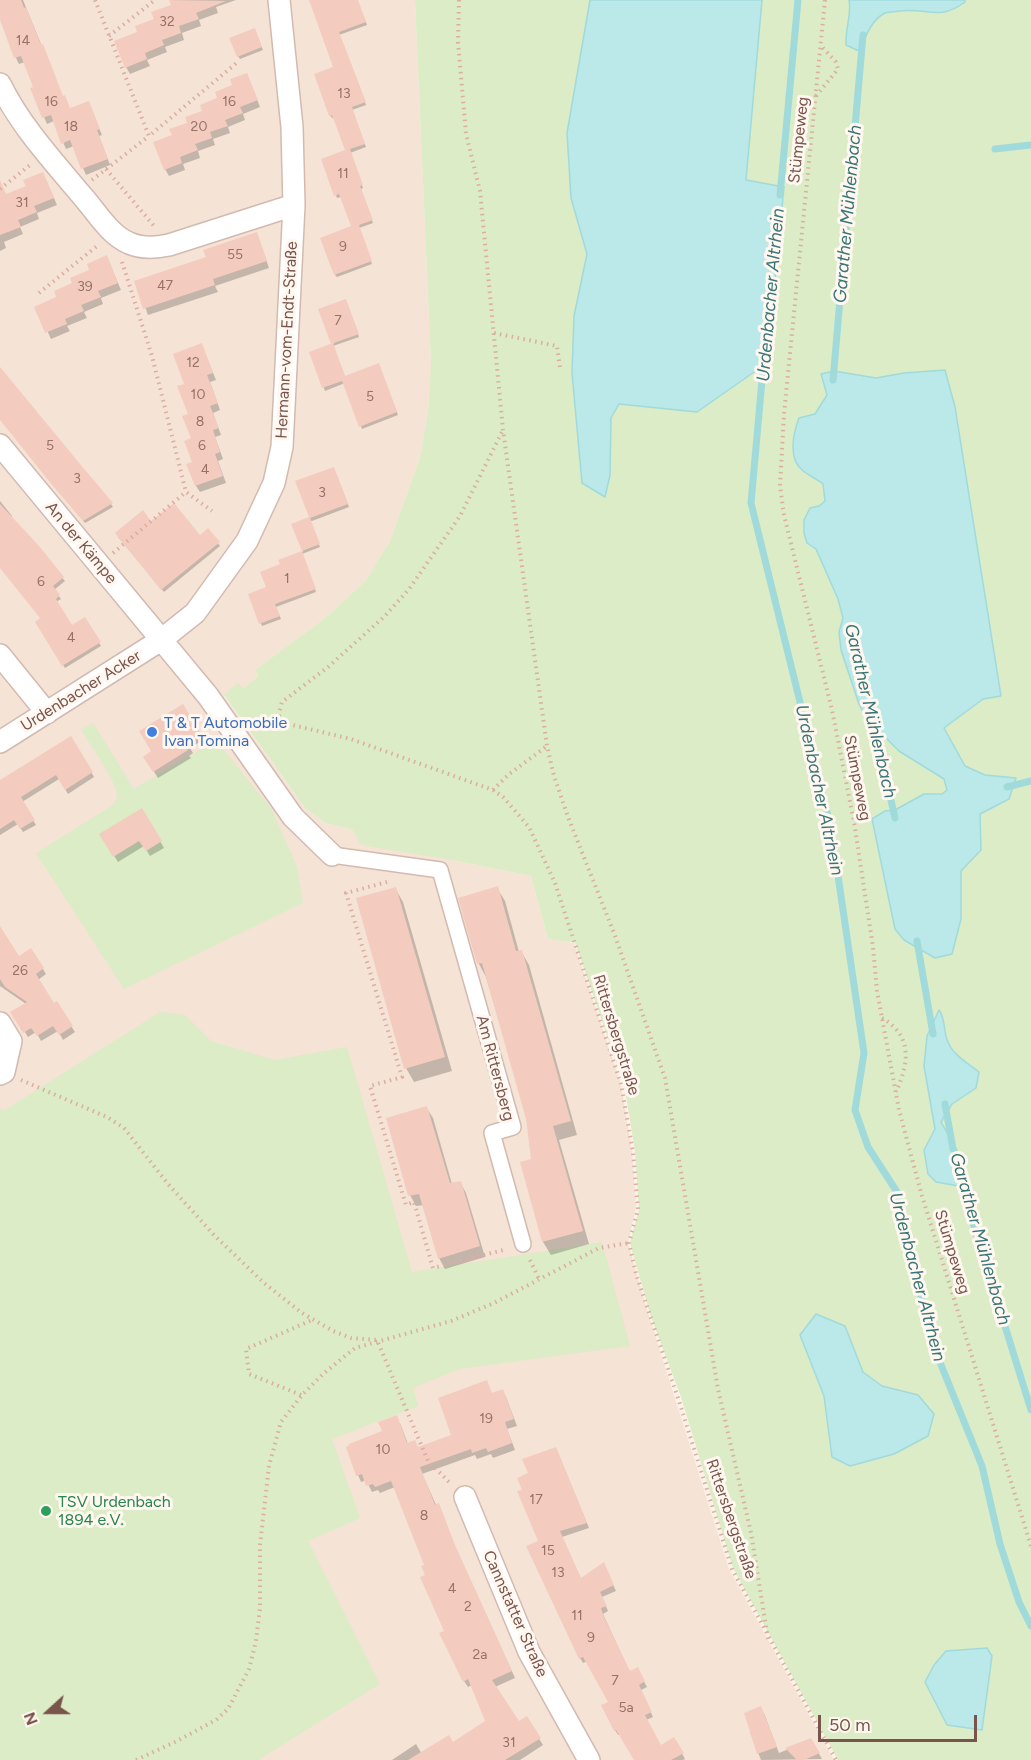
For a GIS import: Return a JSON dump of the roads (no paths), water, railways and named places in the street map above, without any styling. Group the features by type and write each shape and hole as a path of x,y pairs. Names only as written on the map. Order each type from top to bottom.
{"street":[{"name":"Hermann-vom-Endt-Straße","path":"161,640 195,613 247,541 274,483 282,447 294,205 292,127 279,0"},
{"path":"0,84 14,110 46,152 113,232 127,243 154,248 169,245 294,205"},
{"name":"An der Kämpe","path":"0,445 161,640"},
{"name":"Urdenbacher Acker","path":"0,742 161,640"},
{"name":"Am Rittersberg","path":"161,640 208,696 293,817 332,855 440,870 513,1127 492,1133 523,1244"},
{"path":"0,655 47,713"},
{"path":"0,1023 11,1041 2,1073"},
{"name":"Cannstatter Straße","path":"465,1497 529,1652 588,1760"}],"water":[{"path":"590,0 762,0 746,180 784,187 767,363 697,412 619,404 611,418 610,475 605,497 582,483 572,373 574,316 587,254 571,198 567,133"},
{"path":"849,0 965,0 965,2 956,8 940,13 909,10 885,13 872,25 859,51 846,45"},
{"path":"945,370 955,407 1001,696 983,699 944,728 965,766 985,775 1016,778 1009,799 980,814 981,850 961,871 961,919 952,954 935,958 904,940 895,929 872,819 885,811 895,810 924,794 942,794 947,790 944,779 899,751 877,729 871,728 859,704 841,650 839,632 843,618 838,599 816,549 807,543 804,533 804,520 810,508 819,506 825,501 823,484 804,472 798,465 793,445 799,418 815,414 827,395 821,374 834,371 876,378"},
{"path":"939,1010 943,1017 946,1038 950,1047 979,1072 976,1088 952,1104 941,1122 959,1154 970,1188 936,1182 928,1174 924,1150 935,1129 924,1066 927,1036"},
{"path":"816,1314 845,1326 863,1372 882,1386 918,1395 934,1414 928,1436 894,1454 850,1466 832,1457 824,1396 800,1335"},
{"path":"987,1648 992,1656 982,1730 947,1725 925,1682 934,1665 946,1651"}],"waterway":[{"name":"Urdenbacher Altrhein","path":"780,195 798,0"},
{"name":"Garather Mühlenbach","path":"833,380 863,35"},
{"path":"995,149 1031,145"},
{"name":"Urdenbacher Altrhein","path":"764,358 751,503 831,828 864,1053 855,1110 868,1147 897,1192 931,1340 982,1466 1000,1544 1019,1602 1031,1626"},
{"name":"Garather Mühlenbach","path":"873,721 895,818"},
{"path":"1007,787 1031,781"},
{"name":"Garather Mühlenbach","path":"917,941 933,1034"},
{"name":"Garather Mühlenbach","path":"945,1104 953,1149"},
{"name":"Garather Mühlenbach","path":"959,1178 1031,1410"}],"place":[{"name":"T & T Automobile Ivan Tomina","path":"152,732"},
{"name":"TSV Urdenbach 1894 e.V.","path":"46,1511"}]}
